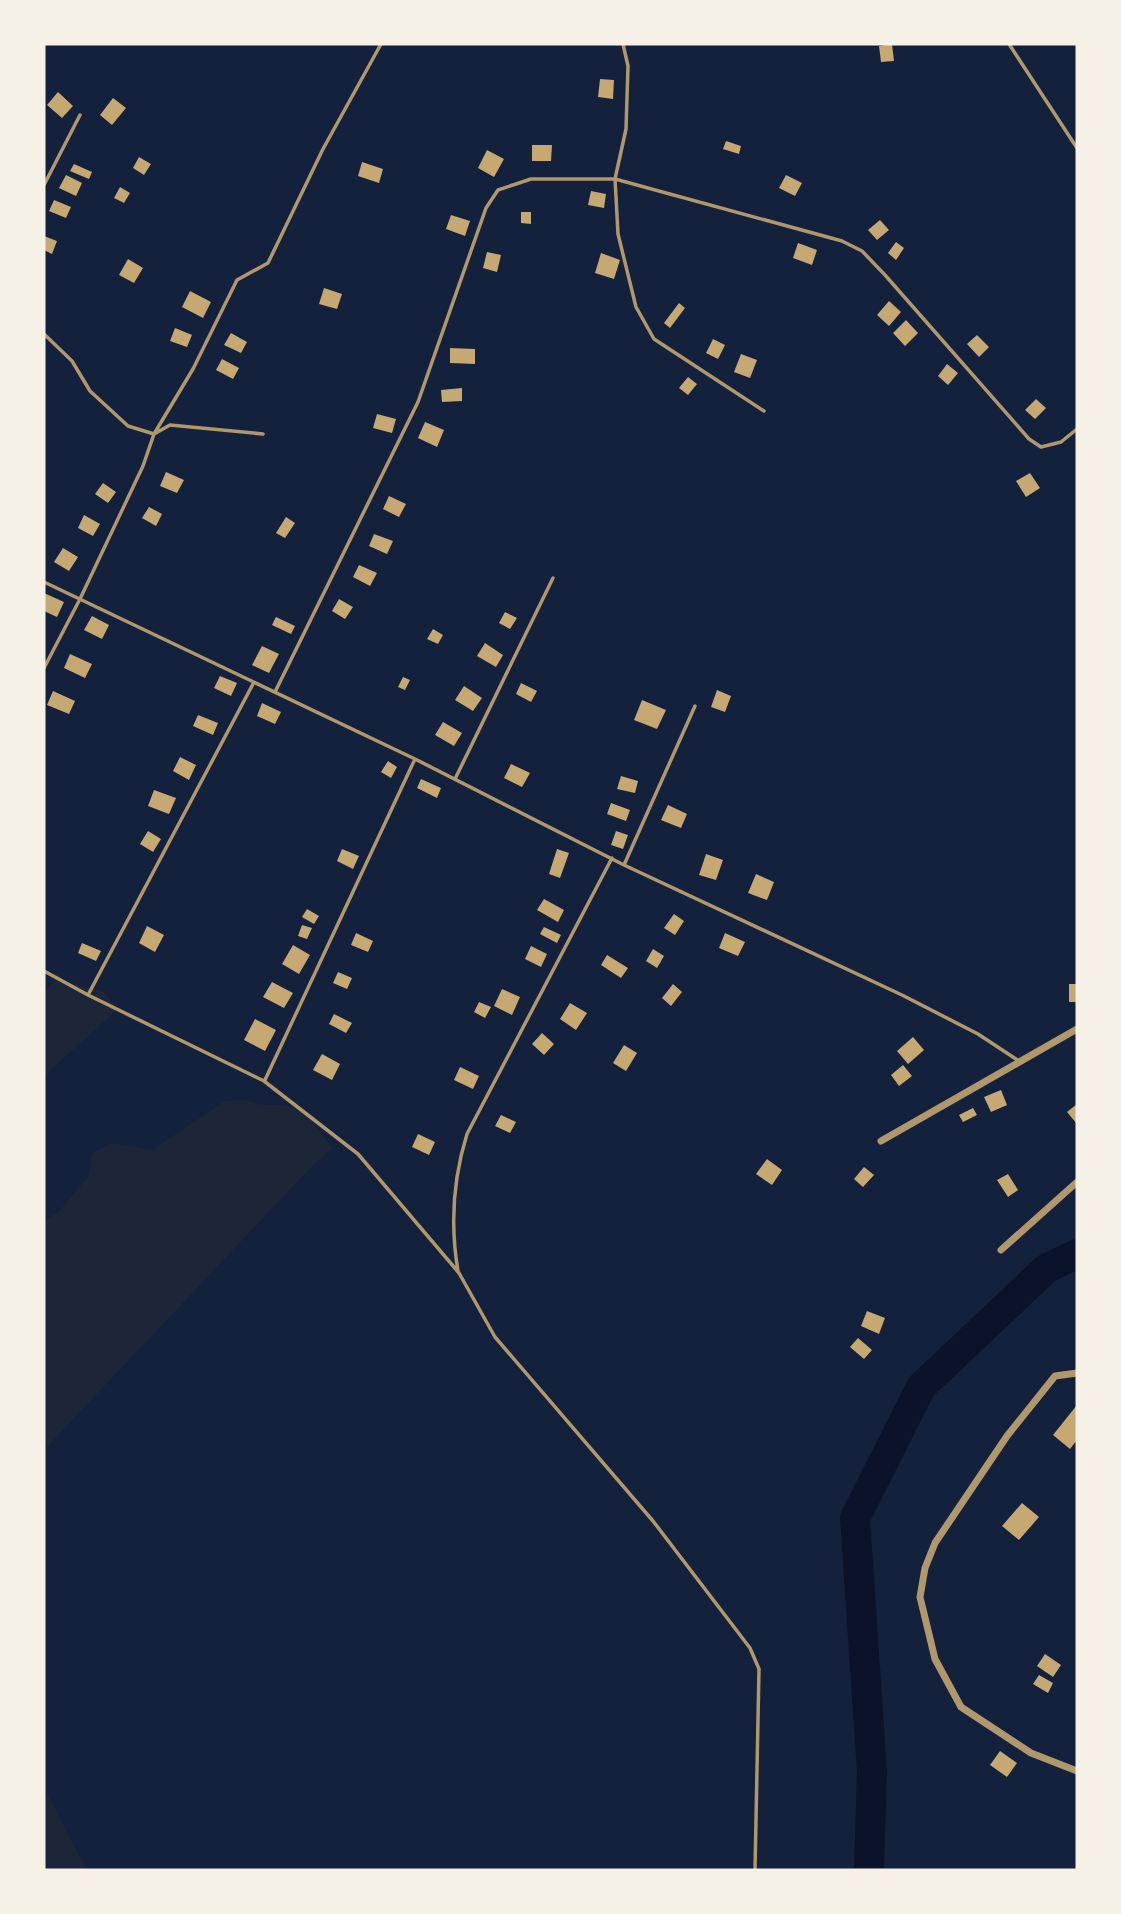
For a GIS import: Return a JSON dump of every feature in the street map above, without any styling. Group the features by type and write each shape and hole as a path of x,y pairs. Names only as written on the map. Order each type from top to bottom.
{"street":[{"path":"881,1141 1077,1029"},
{"path":"1001,1250 1077,1182"},
{"path":"1077,1373 1055,1376 1007,1436 935,1543 925,1568 920,1597 935,1659 961,1707 1031,1753 1077,1771"}],"lane":[{"path":"44,668 143,466 154,434 193,369 237,280 268,264 323,149 381,44"},
{"path":"623,44 628,66 626,129 615,180 618,234 636,307 654,339 764,411"},
{"path":"1009,44 1077,148"},
{"path":"44,185 80,115"},
{"path":"275,692 418,402 486,208 498,190 531,179 615,180 842,241 862,251 1029,439 1041,447 1061,442 1077,429"},
{"path":"44,334 72,361 90,391 128,426 154,434 170,425 263,434"},
{"path":"455,779 552,578"},
{"path":"44,582 415,759 624,865 902,995 978,1034 1020,1062"},
{"path":"88,995 253,684"},
{"path":"624,865 695,706"},
{"path":"264,1081 415,759"},
{"path":"459,1273 453,1237 456,1171 467,1134 612,858"},
{"path":"44,971 264,1081 358,1154 459,1273 495,1337 653,1521 750,1648 759,1669 755,1870"}],"shaded area":[{"path":"56,978 104,992 118,1009 44,1076 44,993"},
{"path":"244,1100 299,1110 333,1148 315,1163 44,1450 44,1221 59,1211 88,1177 92,1154 110,1143 152,1150 225,1101"},
{"path":"44,1787 86,1869 87,1870 44,1870"}],"building":[{"path":"892,44 894,61 881,62 879,46"},
{"path":"600,79 614,80 613,99 598,97"},
{"path":"58,92 73,106 62,118 47,105"},
{"path":"113,98 126,108 112,125 100,115"},
{"path":"726,141 741,146 739,154 723,149"},
{"path":"532,145 552,145 551,161 532,161"},
{"path":"487,150 504,159 494,177 478,168"},
{"path":"139,157 151,164 144,175 133,168"},
{"path":"362,162 383,169 379,183 358,176"},
{"path":"74,164 92,172 89,179 70,171"},
{"path":"66,175 82,183 76,196 59,188"},
{"path":"786,175 802,183 795,196 779,188"},
{"path":"120,187 130,193 124,203 114,198"},
{"path":"591,191 606,194 604,208 588,205"},
{"path":"54,200 71,207 66,218 49,211"},
{"path":"521,212 531,212 531,224 521,223"},
{"path":"451,215 470,221 465,236 446,229"},
{"path":"880,220 889,230 877,240 868,230"},
{"path":"44,236 57,241 52,254 44,250"},
{"path":"896,242 904,248 896,260 888,253"},
{"path":"798,243 817,250 812,265 793,258"},
{"path":"487,252 501,255 497,272 483,268"},
{"path":"601,253 620,260 614,279 595,273"},
{"path":"128,259 143,268 134,283 119,275"},
{"path":"324,288 342,294 337,309 319,304"},
{"path":"190,291 211,302 203,318 182,307"},
{"path":"889,301 901,312 889,326 877,315"},
{"path":"679,303 685,308 670,328 664,323"},
{"path":"906,320 918,333 905,346 893,333"},
{"path":"175,328 192,335 187,347 170,341"},
{"path":"231,333 247,342 241,353 224,345"},
{"path":"977,335 989,347 979,357 967,344"},
{"path":"713,339 725,345 718,359 706,353"},
{"path":"450,348 475,349 475,364 450,363"},
{"path":"741,354 757,360 750,378 734,372"},
{"path":"222,359 239,368 233,379 216,370"},
{"path":"947,364 958,373 948,385 938,376"},
{"path":"688,377 697,384 688,395 679,388"},
{"path":"462,388 462,401 442,402 441,390"},
{"path":"1036,399 1046,408 1035,419 1025,410"},
{"path":"377,414 396,419 392,433 373,428"},
{"path":"425,422 444,430 437,447 418,438"},
{"path":"166,472 184,480 177,493 160,486"},
{"path":"1030,473 1040,488 1026,497 1016,481"},
{"path":"103,483 116,492 108,503 95,494"},
{"path":"389,496 406,504 399,517 383,509"},
{"path":"149,507 162,514 156,526 142,518"},
{"path":"84,515 100,524 93,536 78,528"},
{"path":"286,517 295,523 285,538 276,533"},
{"path":"374,534 393,541 387,554 369,546"},
{"path":"63,548 78,557 69,571 54,562"},
{"path":"359,565 377,573 370,586 353,577"},
{"path":"44,593 64,602 57,617 44,611"},
{"path":"339,599 353,607 345,619 332,611"},
{"path":"505,612 517,618 510,629 499,623"},
{"path":"92,616 109,625 102,639 84,630"},
{"path":"276,617 295,626 291,634 272,625"},
{"path":"433,629 443,635 438,644 427,639"},
{"path":"485,643 503,655 496,667 477,656"},
{"path":"262,646 279,654 269,673 252,665"},
{"path":"70,654 92,664 85,678 64,668"},
{"path":"220,676 237,683 231,696 214,688"},
{"path":"403,677 410,680 405,690 398,687"},
{"path":"521,683 537,691 531,702 516,694"},
{"path":"464,686 482,698 473,711 455,700"},
{"path":"717,690 731,696 725,712 711,707"},
{"path":"53,691 75,701 69,714 47,705"},
{"path":"642,700 666,710 657,729 634,720"},
{"path":"262,703 281,712 275,724 257,716"},
{"path":"198,715 218,723 213,735 193,726"},
{"path":"443,722 462,733 454,746 435,735"},
{"path":"180,757 196,765 189,780 173,771"},
{"path":"388,761 397,767 391,778 381,772"},
{"path":"511,764 530,773 522,787 504,778"},
{"path":"621,776 638,781 635,793 617,789"},
{"path":"421,779 441,788 437,798 417,788"},
{"path":"154,790 176,798 169,814 148,806"},
{"path":"611,803 630,810 626,821 607,814"},
{"path":"668,805 687,814 681,828 661,820"},
{"path":"148,831 161,839 153,852 140,844"},
{"path":"616,831 628,835 623,849 611,845"},
{"path":"342,849 359,856 353,869 337,861"},
{"path":"557,849 569,853 560,878 549,874"},
{"path":"706,854 723,860 716,880 699,875"},
{"path":"756,874 774,882 767,900 748,893"},
{"path":"544,899 564,910 558,922 537,910"},
{"path":"307,909 319,916 314,924 302,917"},
{"path":"674,914 684,921 675,935 664,928"},
{"path":"302,925 312,928 307,939 298,936"},
{"path":"147,926 164,935 155,952 139,943"},
{"path":"544,927 561,935 557,943 540,934"},
{"path":"356,933 373,941 368,952 351,945"},
{"path":"725,933 745,942 738,956 719,948"},
{"path":"82,943 101,951 96,961 78,953"},
{"path":"293,945 310,955 299,974 282,964"},
{"path":"531,946 547,954 541,967 525,959"},
{"path":"653,949 664,956 657,968 646,961"},
{"path":"607,955 628,968 621,978 601,965"},
{"path":"338,972 352,978 347,989 333,983"},
{"path":"272,982 293,993 284,1008 263,997"},
{"path":"673,984 682,992 671,1006 662,998"},
{"path":"1069,984 1077,984 1077,1002 1069,1002"},
{"path":"502,989 520,997 512,1015 494,1006"},
{"path":"479,1002 491,1007 485,1018 474,1012"},
{"path":"570,1003 587,1013 576,1030 560,1019"},
{"path":"334,1014 352,1023 346,1033 329,1024"},
{"path":"255,1019 276,1030 265,1051 244,1040"},
{"path":"542,1033 554,1044 544,1055 532,1044"},
{"path":"913,1037 924,1050 908,1064 897,1051"},
{"path":"624,1045 637,1053 626,1071 613,1063"},
{"path":"322,1054 340,1064 332,1080 313,1070"},
{"path":"903,1065 912,1076 899,1086 891,1075"},
{"path":"460,1067 479,1076 473,1089 454,1080"},
{"path":"1001,1090 1007,1105 991,1112 984,1097"},
{"path":"1077,1104 1077,1124 1067,1112"},
{"path":"973,1108 977,1115 963,1122 959,1115"},
{"path":"501,1115 516,1122 510,1133 495,1126"},
{"path":"418,1134 435,1142 429,1155 412,1147"},
{"path":"767,1159 782,1170 772,1185 756,1174"},
{"path":"864,1167 874,1175 863,1187 854,1179"},
{"path":"1008,1174 1018,1190 1008,1197 997,1180"},
{"path":"867,1311 885,1318 879,1334 861,1326"},
{"path":"858,1338 872,1350 864,1359 850,1347"},
{"path":"1077,1405 1077,1440 1070,1449 1053,1435"},
{"path":"1022,1503 1039,1517 1019,1540 1002,1526"},
{"path":"1045,1654 1061,1665 1053,1677 1037,1666"},
{"path":"1039,1675 1053,1683 1048,1693 1033,1684"},
{"path":"1000,1751 1017,1763 1007,1777 990,1765"}],"waterway":[{"path":"869,1870 872,1772 855,1518 921,1387 1047,1268 1077,1254"}]}
